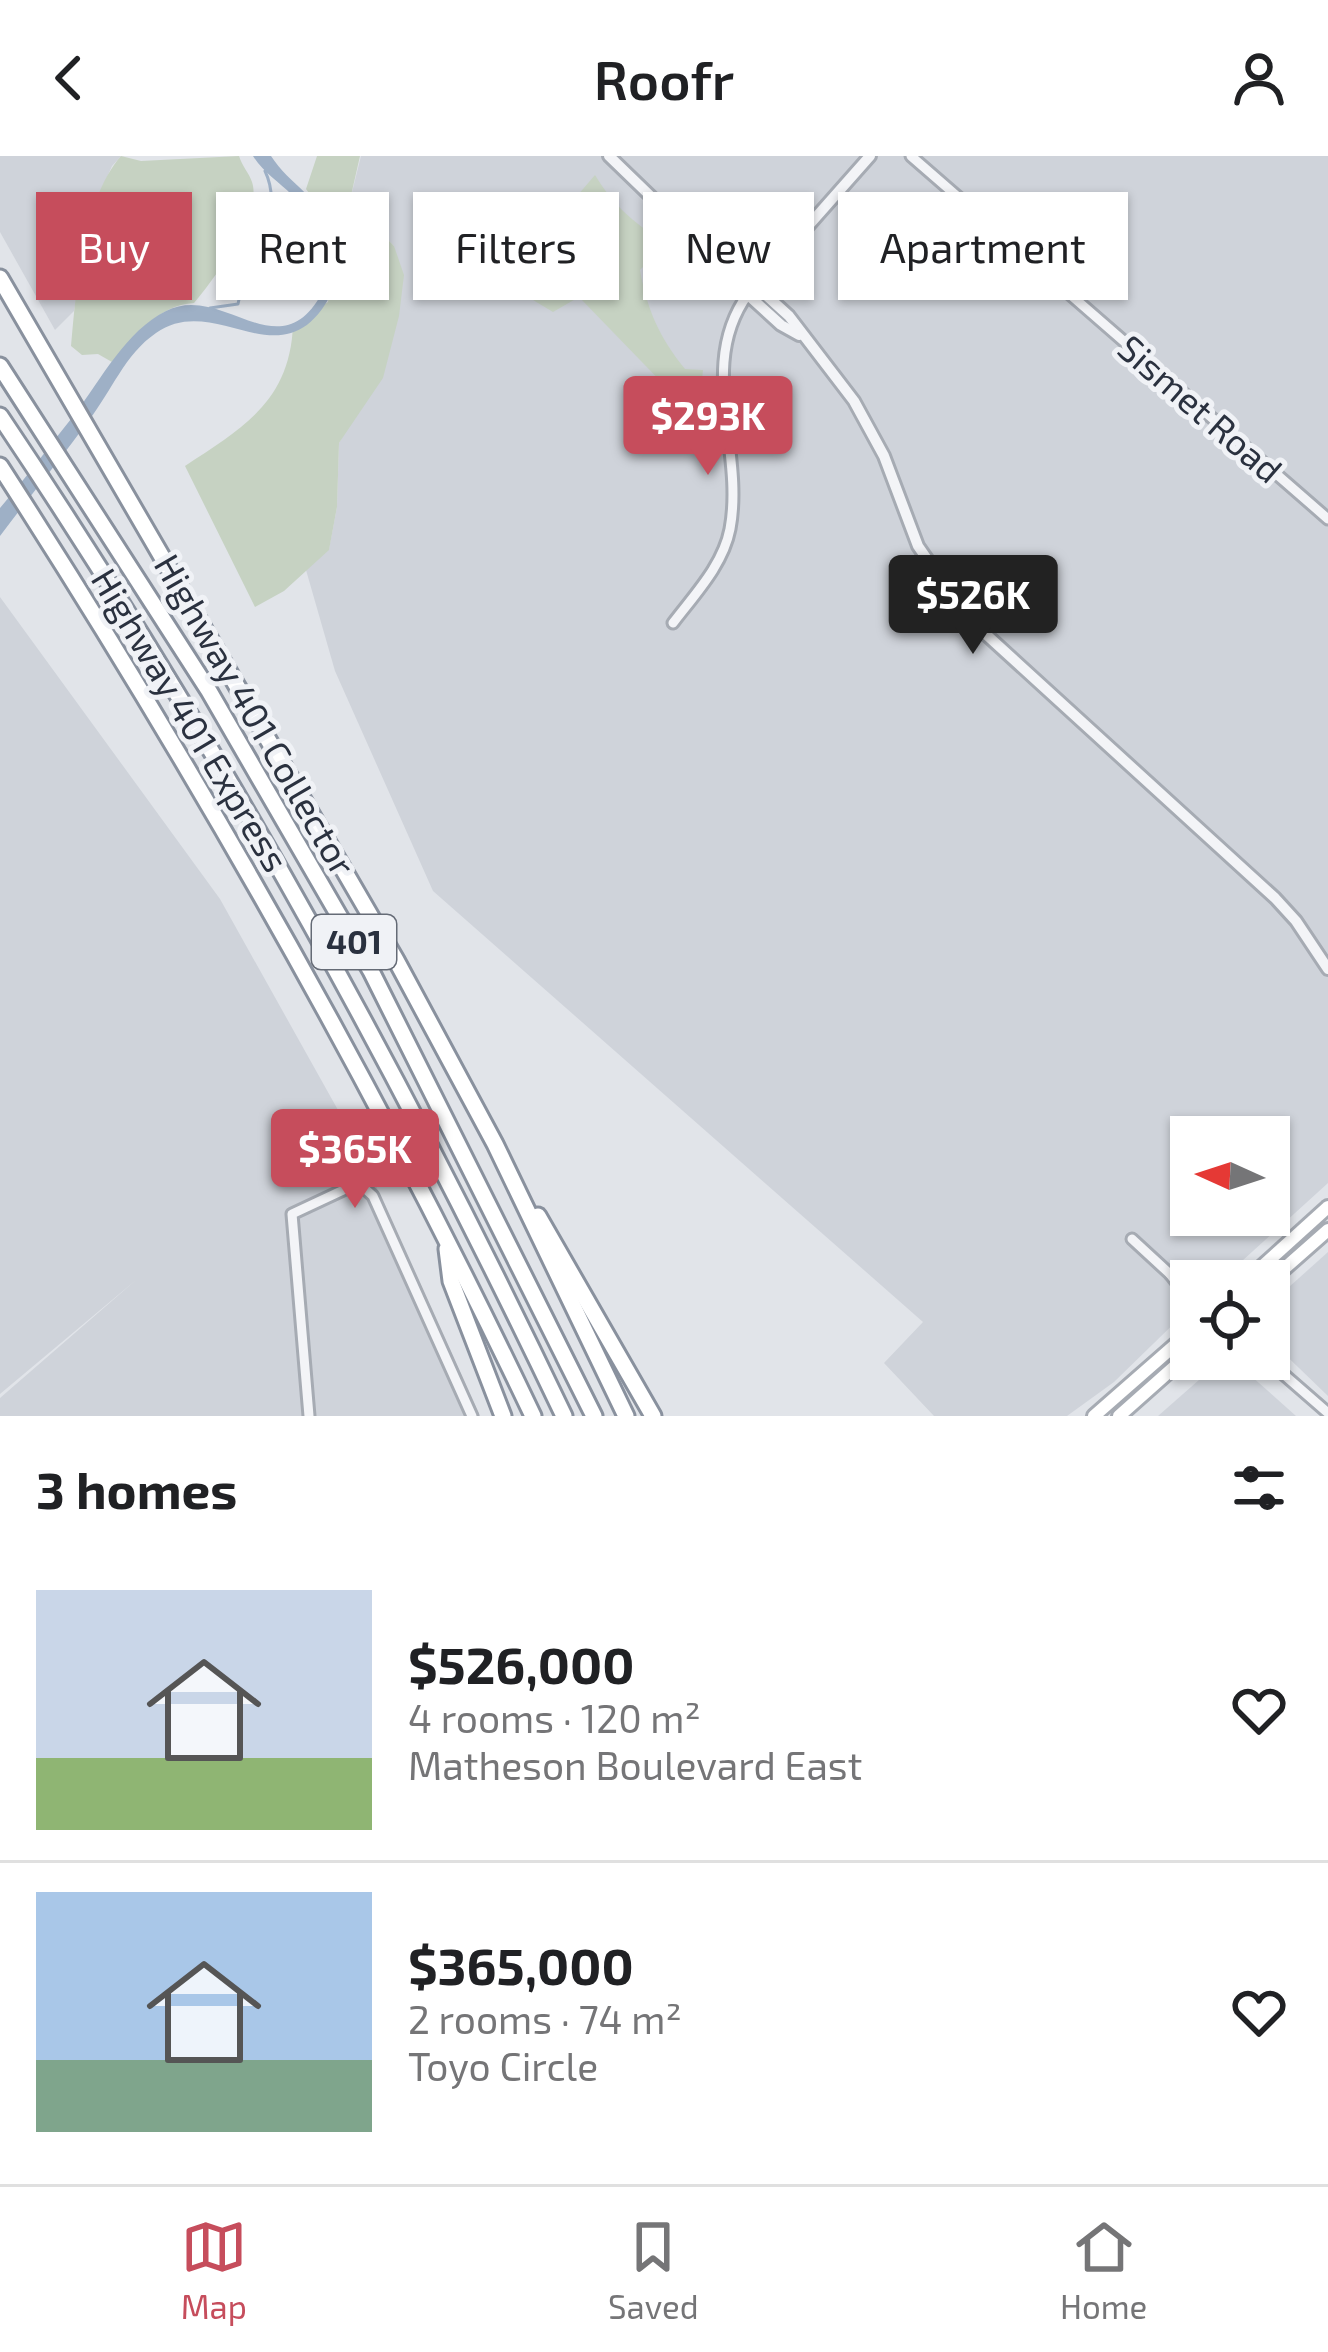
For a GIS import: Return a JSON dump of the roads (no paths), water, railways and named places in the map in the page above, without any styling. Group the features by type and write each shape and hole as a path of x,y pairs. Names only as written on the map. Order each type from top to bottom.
{"highway":[{"name":"Highway 401 Collector","path":"0,278 384,940 495,1144 626,1416"},
{"name":"Highway 401 Express","path":"0,366 209,691 371,971 594,1416"},
{"name":"Highway 401 Express","path":"0,416 183,704 340,972 491,1263 564,1416"},
{"name":"401","path":"0,466 156,711 275,916 533,1416"},
{"path":"495,1144 653,1416"},
{"path":"446,1240 451,1281 502,1416"}],"main road":[{"path":"1269,1260 1328,1207"},
{"path":"1290,1263 1328,1230"},
{"path":"1094,1416 1170,1349"},
{"path":"1119,1416 1170,1371"}],"street":[{"path":"609,156 646,192"},
{"path":"814,219 870,156"},
{"name":"Sismet Road","path":"911,156 1328,519"},
{"path":"673,622 709,576 730,528 722,380 731,319 744,300"},
{"path":"761,300 782,325 802,336 872,429 918,546 968,618 1275,898 1323,946 1328,969"},
{"path":"309,1416 292,1214 354,1185 373,1196 472,1416"},
{"path":"1132,1239 1170,1274"},
{"path":"1288,1380 1328,1413"}],"water":[{"path":"253,156 271,156 304,192 288,192"},
{"path":"317,300 326,300 317,315 296,331 275,335 204,322 180,323 156,333 127,362 0,536 0,508 115,357 152,320 187,305 269,326 288,325 305,315"}],"waterway":[{"path":"210,308 238,304 268,222 271,205 265,171"}]}
